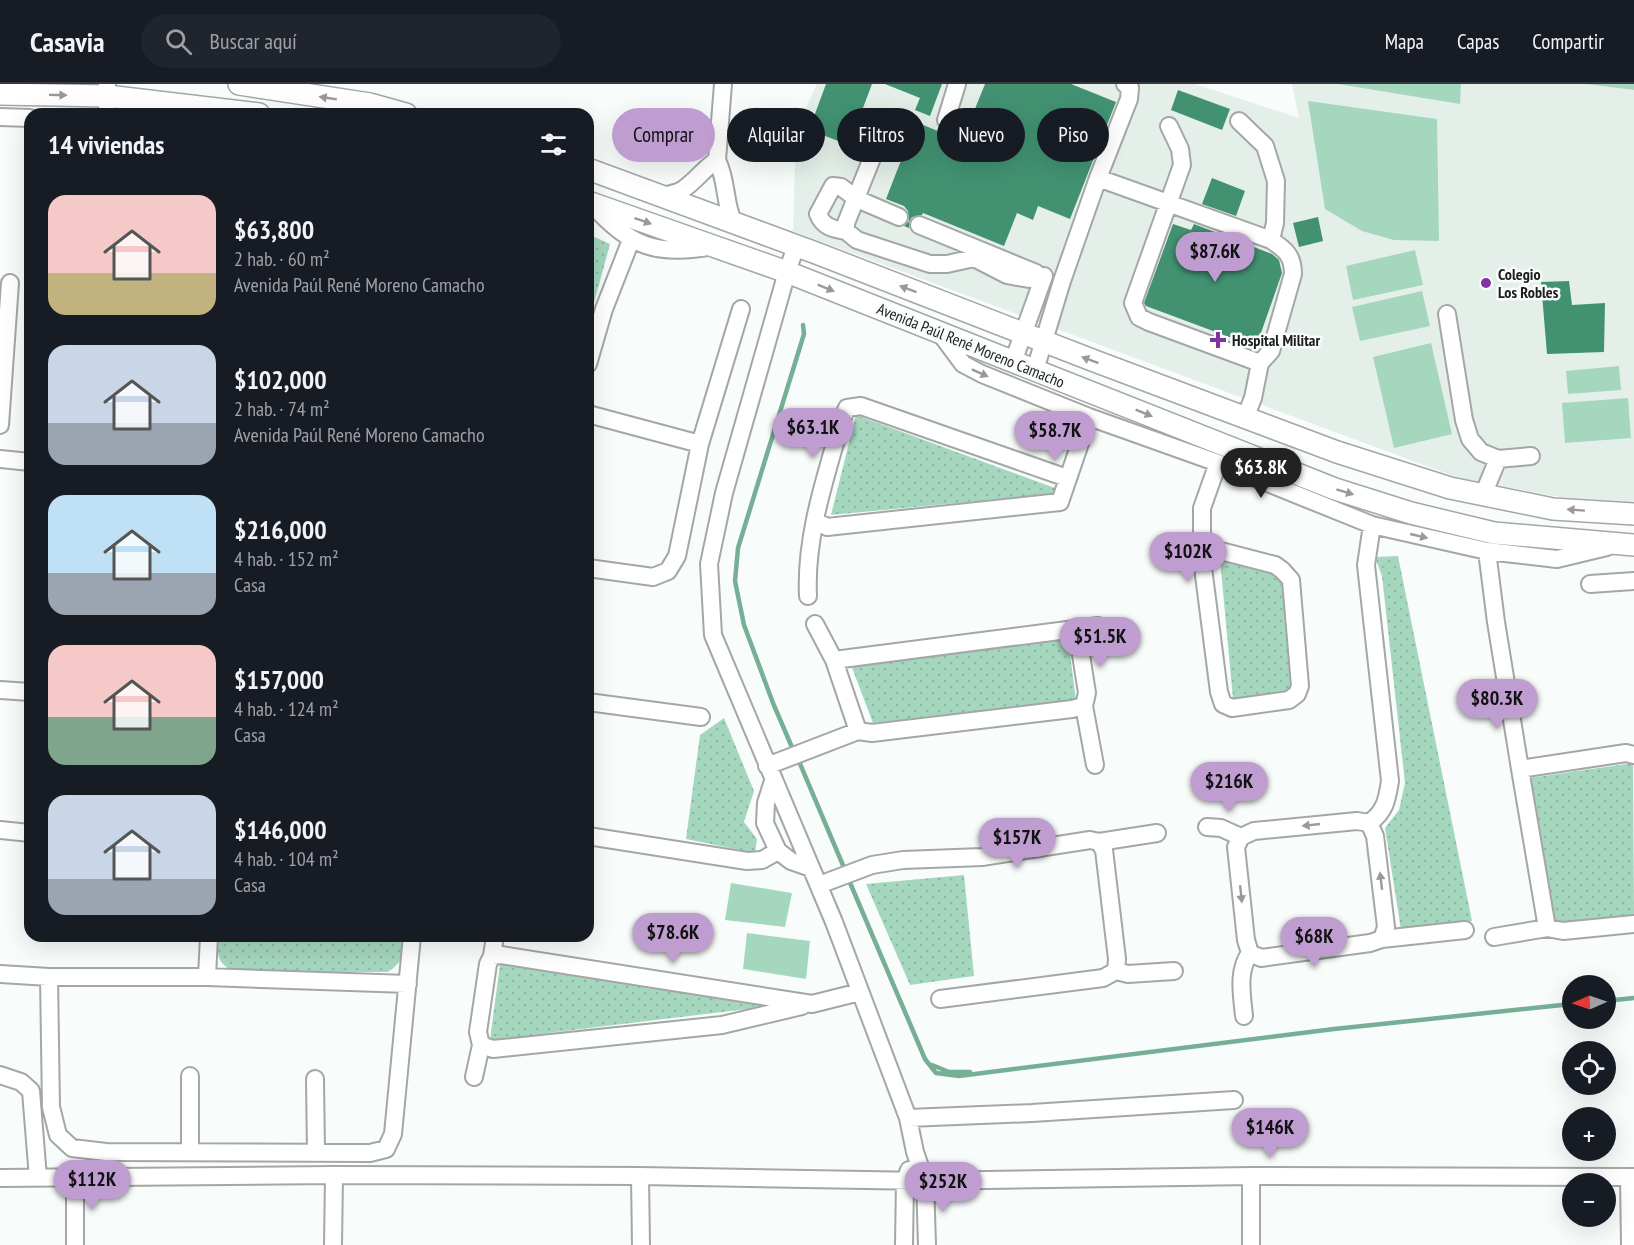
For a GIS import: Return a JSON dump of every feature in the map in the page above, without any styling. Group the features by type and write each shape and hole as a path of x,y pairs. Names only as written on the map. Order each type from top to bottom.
{"main road":[{"path":"239,84 384,108"},
{"path":"0,94 107,98 202,108"},
{"name":"Avenida Paúl René Moreno Camacho","path":"594,171 1336,452 1450,489 1553,509 1634,514"},
{"name":"Avenida Paúl René Moreno Camacho","path":"594,204 787,272 1335,489 1412,513 1494,533 1626,545"}],"street":[{"path":"723,84 717,160 722,171 726,206 733,222"},
{"path":"950,108 957,84"},
{"path":"1035,370 1062,281 1129,99 1130,88 1125,84"},
{"path":"0,117 24,118"},
{"path":"1239,121 1265,146 1276,181 1275,223 1271,240"},
{"path":"1168,126 1180,149 1182,165 1133,303 1139,317 1260,363"},
{"path":"663,196 681,190 717,160"},
{"path":"846,231 846,223 871,162"},
{"path":"1098,178 1271,240 1288,251 1293,262 1293,274 1271,351 1260,363 1253,398 1245,418"},
{"path":"899,217 857,199 841,187 833,186 818,214 821,222 830,228 846,231 857,240 930,264 947,264 974,258 1007,275 1029,279 1044,276"},
{"path":"594,208 609,224 631,240 658,249 687,251 714,246"},
{"path":"919,225 1044,276 1062,281"},
{"path":"594,343 604,309 631,240"},
{"path":"796,246 724,493 709,564 712,635 811,867 826,882 860,992 908,1118 915,1152 925,1181 927,1245"},
{"path":"1013,362 1044,276"},
{"path":"0,425 10,283"},
{"path":"594,569 653,577 668,571 677,556 700,444 741,309"},
{"path":"1448,314 1464,420 1470,439 1481,452 1498,459 1531,456"},
{"path":"940,333 963,364 1089,417 1218,463 1372,525 1487,551 1557,559 1626,545"},
{"path":"808,596 807,574 818,504 847,408 861,406 1067,478"},
{"path":"594,416 700,444"},
{"path":"816,520 827,527 1060,502 1089,417"},
{"path":"0,459 24,461"},
{"path":"1483,495 1498,459"},
{"path":"1203,552 1213,549 1275,565 1291,580 1300,686 1289,700 1232,708 1223,705 1219,692 1202,560 1202,508 1218,463"},
{"path":"1369,824 1379,817 1386,805 1390,781 1366,566 1372,525"},
{"path":"1487,551 1496,622 1547,928"},
{"path":"1590,584 1634,581"},
{"path":"815,624 834,660 858,731"},
{"path":"834,660 1098,626"},
{"path":"1077,628 1087,693 1084,706 1095,765"},
{"path":"0,690 24,692"},
{"path":"594,703 701,717"},
{"path":"767,765 858,731 872,733 1084,706"},
{"path":"1520,769 1626,753 1634,755"},
{"path":"773,782 766,803 765,823 778,851 791,861 811,867"},
{"path":"1382,939 1386,927 1375,836 1369,824 1357,820 1254,831 1241,837 1236,847 1246,940 1250,953 1261,958 1370,943 1382,939 1465,930"},
{"path":"1207,827 1221,828 1241,837"},
{"path":"0,830 24,832"},
{"path":"826,882 872,865 903,860 982,856 1157,833"},
{"path":"594,837 747,861 762,860 778,851"},
{"path":"1099,842 1104,850 1117,959 1116,971"},
{"path":"1494,937 1547,928 1563,931 1634,924"},
{"path":"207,977 209,942"},
{"path":"49,977 51,1107 58,1135 72,1148 106,1152 370,1153 386,1149 393,1134 412,942"},
{"path":"474,1077 481,1045 477,1032 488,963 492,956 494,942"},
{"path":"1244,1016 1241,983 1243,962 1250,953"},
{"path":"492,956 501,955 812,1004"},
{"path":"940,999 1103,978 1116,971 1128,974 1174,971"},
{"path":"0,974 49,977 207,977 408,984"},
{"path":"481,1045 493,1049 722,1025 860,992"},
{"path":"0,1075 21,1082 31,1091 38,1178"},
{"path":"190,1076 190,1152"},
{"path":"315,1079 316,1153"},
{"path":"908,1118 1032,1113 1234,1100"},
{"path":"904,1245 905,1181 915,1152"},
{"path":"0,1178 334,1175 640,1176 925,1181 1251,1176 1632,1177 1630,1245"},
{"path":"333,1245 334,1175"},
{"path":"640,1176 641,1245"},
{"path":"1251,1176 1251,1245"},
{"path":"75,1178 75,1245"}],"shaded area":[{"path":"817,84 1195,84 1299,118 1292,84 1634,84 1634,502 1560,497 1459,478 793,231 795,162 825,162 825,108 806,108"}],"green space":[{"path":"1338,84 1461,84 1460,104"},
{"path":"1586,84 1634,84 1634,90"},
{"path":"1308,101 1437,119 1439,241 1394,240 1362,231 1325,209"},
{"path":"594,237 610,244 594,303"},
{"path":"1415,250 1423,285 1353,300 1346,266"},
{"path":"1422,291 1430,326 1360,341 1352,307"},
{"path":"1431,343 1452,434 1394,448 1373,357"},
{"path":"1619,366 1621,390 1568,394 1566,371"},
{"path":"1628,398 1631,438 1565,443 1562,403"},
{"path":"856,415 1055,488 1052,494 831,515"},
{"path":"1398,556 1472,921 1401,930 1385,828 1399,810 1405,783 1382,576 1375,557"},
{"path":"1220,559 1271,574 1281,580 1293,680 1289,689 1283,692 1233,699"},
{"path":"1068,638 1076,700 873,723 851,665"},
{"path":"724,718 754,791 744,822 757,839 755,853 686,839 700,735"},
{"path":"1633,763 1634,917 1556,926 1529,778"},
{"path":"964,875 974,976 910,985 866,884"},
{"path":"731,883 792,893 785,927 725,920"},
{"path":"747,933 810,941 806,979 743,969"},
{"path":"218,942 406,942 402,957 397,965 388,972 234,972 221,961"},
{"path":"500,964 772,1006 490,1040"}],"building":[{"path":"826,84 872,84 863,108 837,108 837,140 825,136 825,108 817,108"},
{"path":"885,84 942,84 930,116 925,114 925,108 916,108 920,98"},
{"path":"985,84 1071,84 1116,102 1109,120 1109,108 1037,108 1037,162 1092,162 1070,219 1038,206 1033,220 1017,213 1004,246 923,213 912,217 909,228 904,226 909,221 908,211 904,206 886,199 900,162 925,162 925,126 937,131 937,162 1025,162 1025,108 975,108"},
{"path":"1178,90 1230,109 1222,130 1171,110"},
{"path":"1212,178 1245,191 1236,216 1202,204"},
{"path":"1318,217 1323,241 1299,247 1293,223"},
{"path":"1173,224 1191,230 1194,224 1272,254 1279,260 1282,273 1256,347 1146,306 1144,303"},
{"path":"1569,281 1572,305 1605,303 1604,352 1547,354 1541,282"}],"waterway":[{"path":"794,752 744,625 735,581 738,548 804,334 803,325"},
{"path":"798,759 845,870"},
{"path":"848,878 925,1059 936,1073 959,1076 1334,1029 1562,1005"},
{"path":"1616,1000 1634,998"},
{"path":"932,1065 949,1072 970,1072"}],"place":[{"name":"Colegio Los Robles","path":"1486,283"},
{"name":"Hospital Militar","path":"1218,340"}]}
